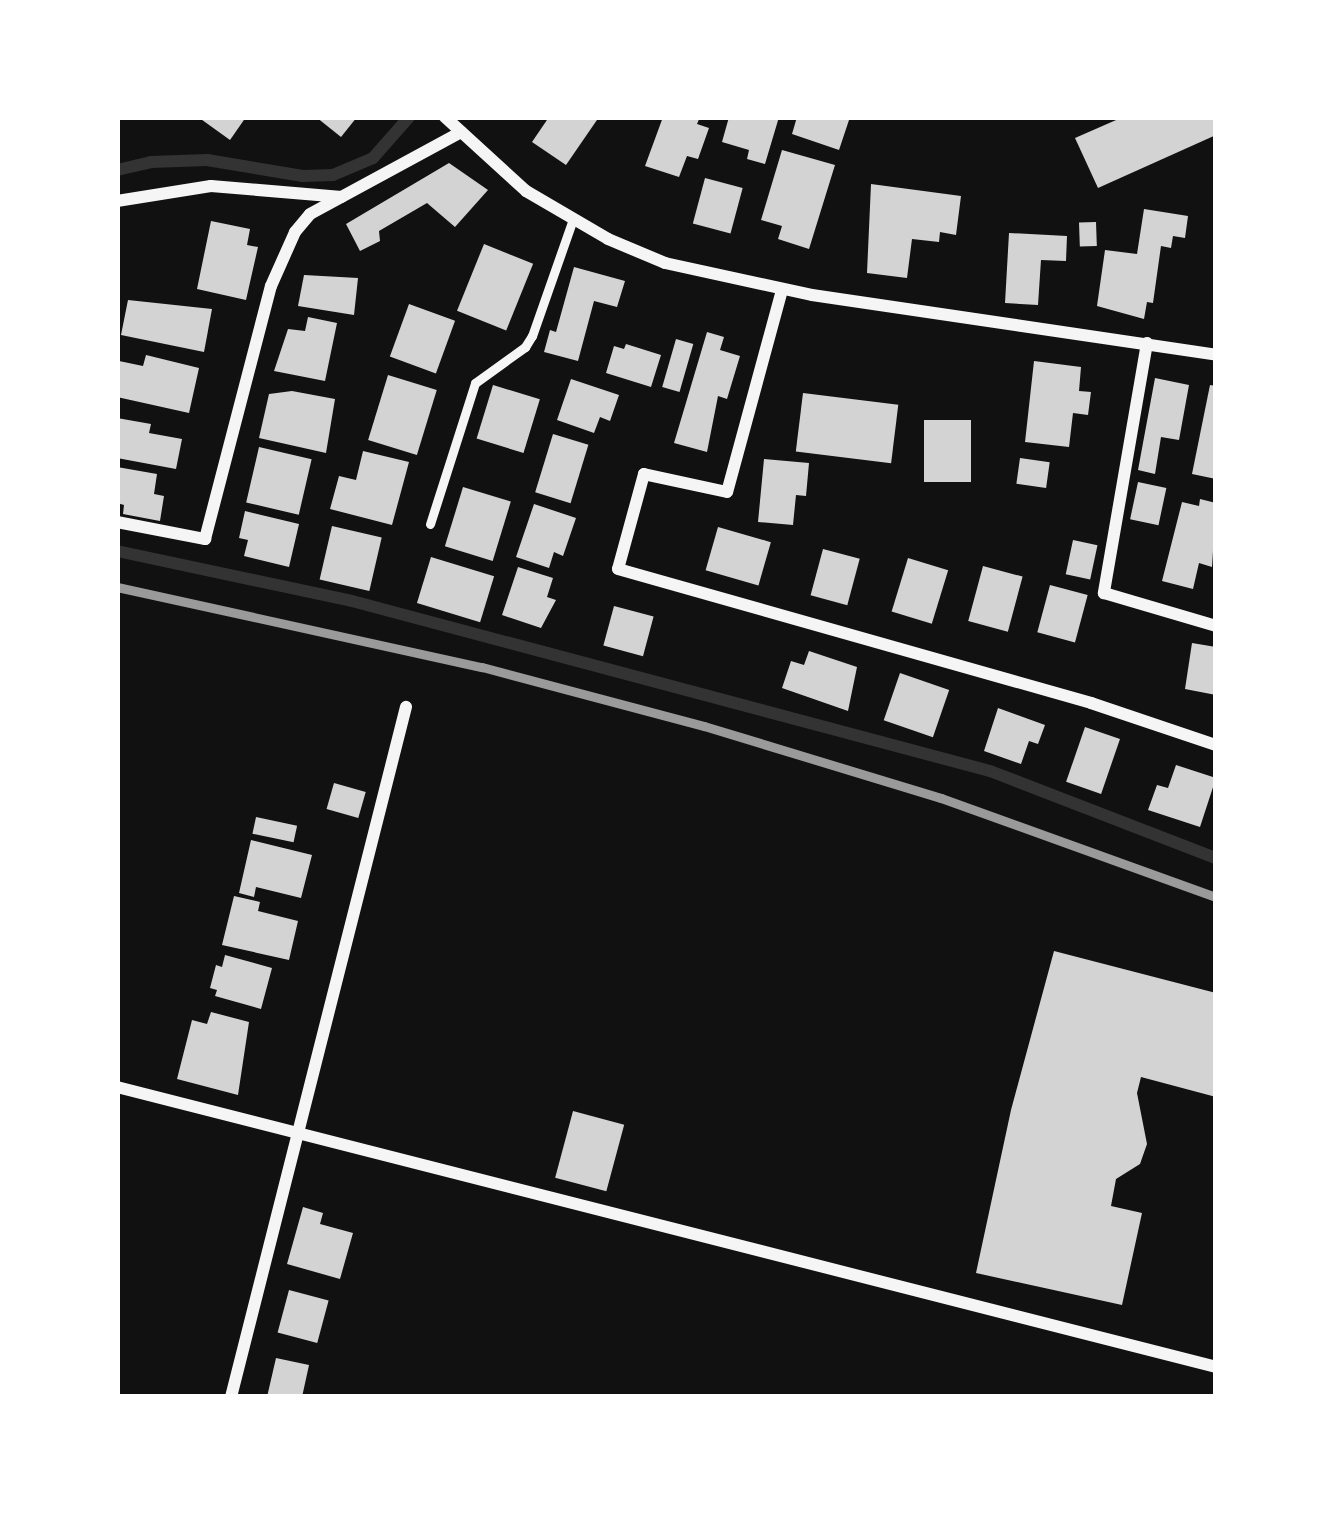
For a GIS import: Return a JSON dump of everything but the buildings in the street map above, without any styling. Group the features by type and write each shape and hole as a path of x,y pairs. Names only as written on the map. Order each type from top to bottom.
{"street":[{"path":"445,117 526,191 665,263 782,290 1216,355"},
{"path":"117,522 206,539 271,286 295,232 310,214 461,132"},
{"path":"117,201 211,186 348,197"},
{"path":"782,290 727,492 644,473 618,568 1090,703 1216,746"},
{"path":"1148,344 1104,593 1216,626"},
{"path":"231,1397 406,707"},
{"path":"117,1087 1216,1367"}],"lane":[{"path":"430,524 475,382 525,347 532,336 573,219"}],"waterway":[{"path":"117,170 151,162 207,160 303,176 333,175 373,158 409,117"},
{"path":"117,551 352,601 990,771 1216,858"}],"railway":[{"path":"117,587 482,667 704,726 941,798 1216,897"}]}
